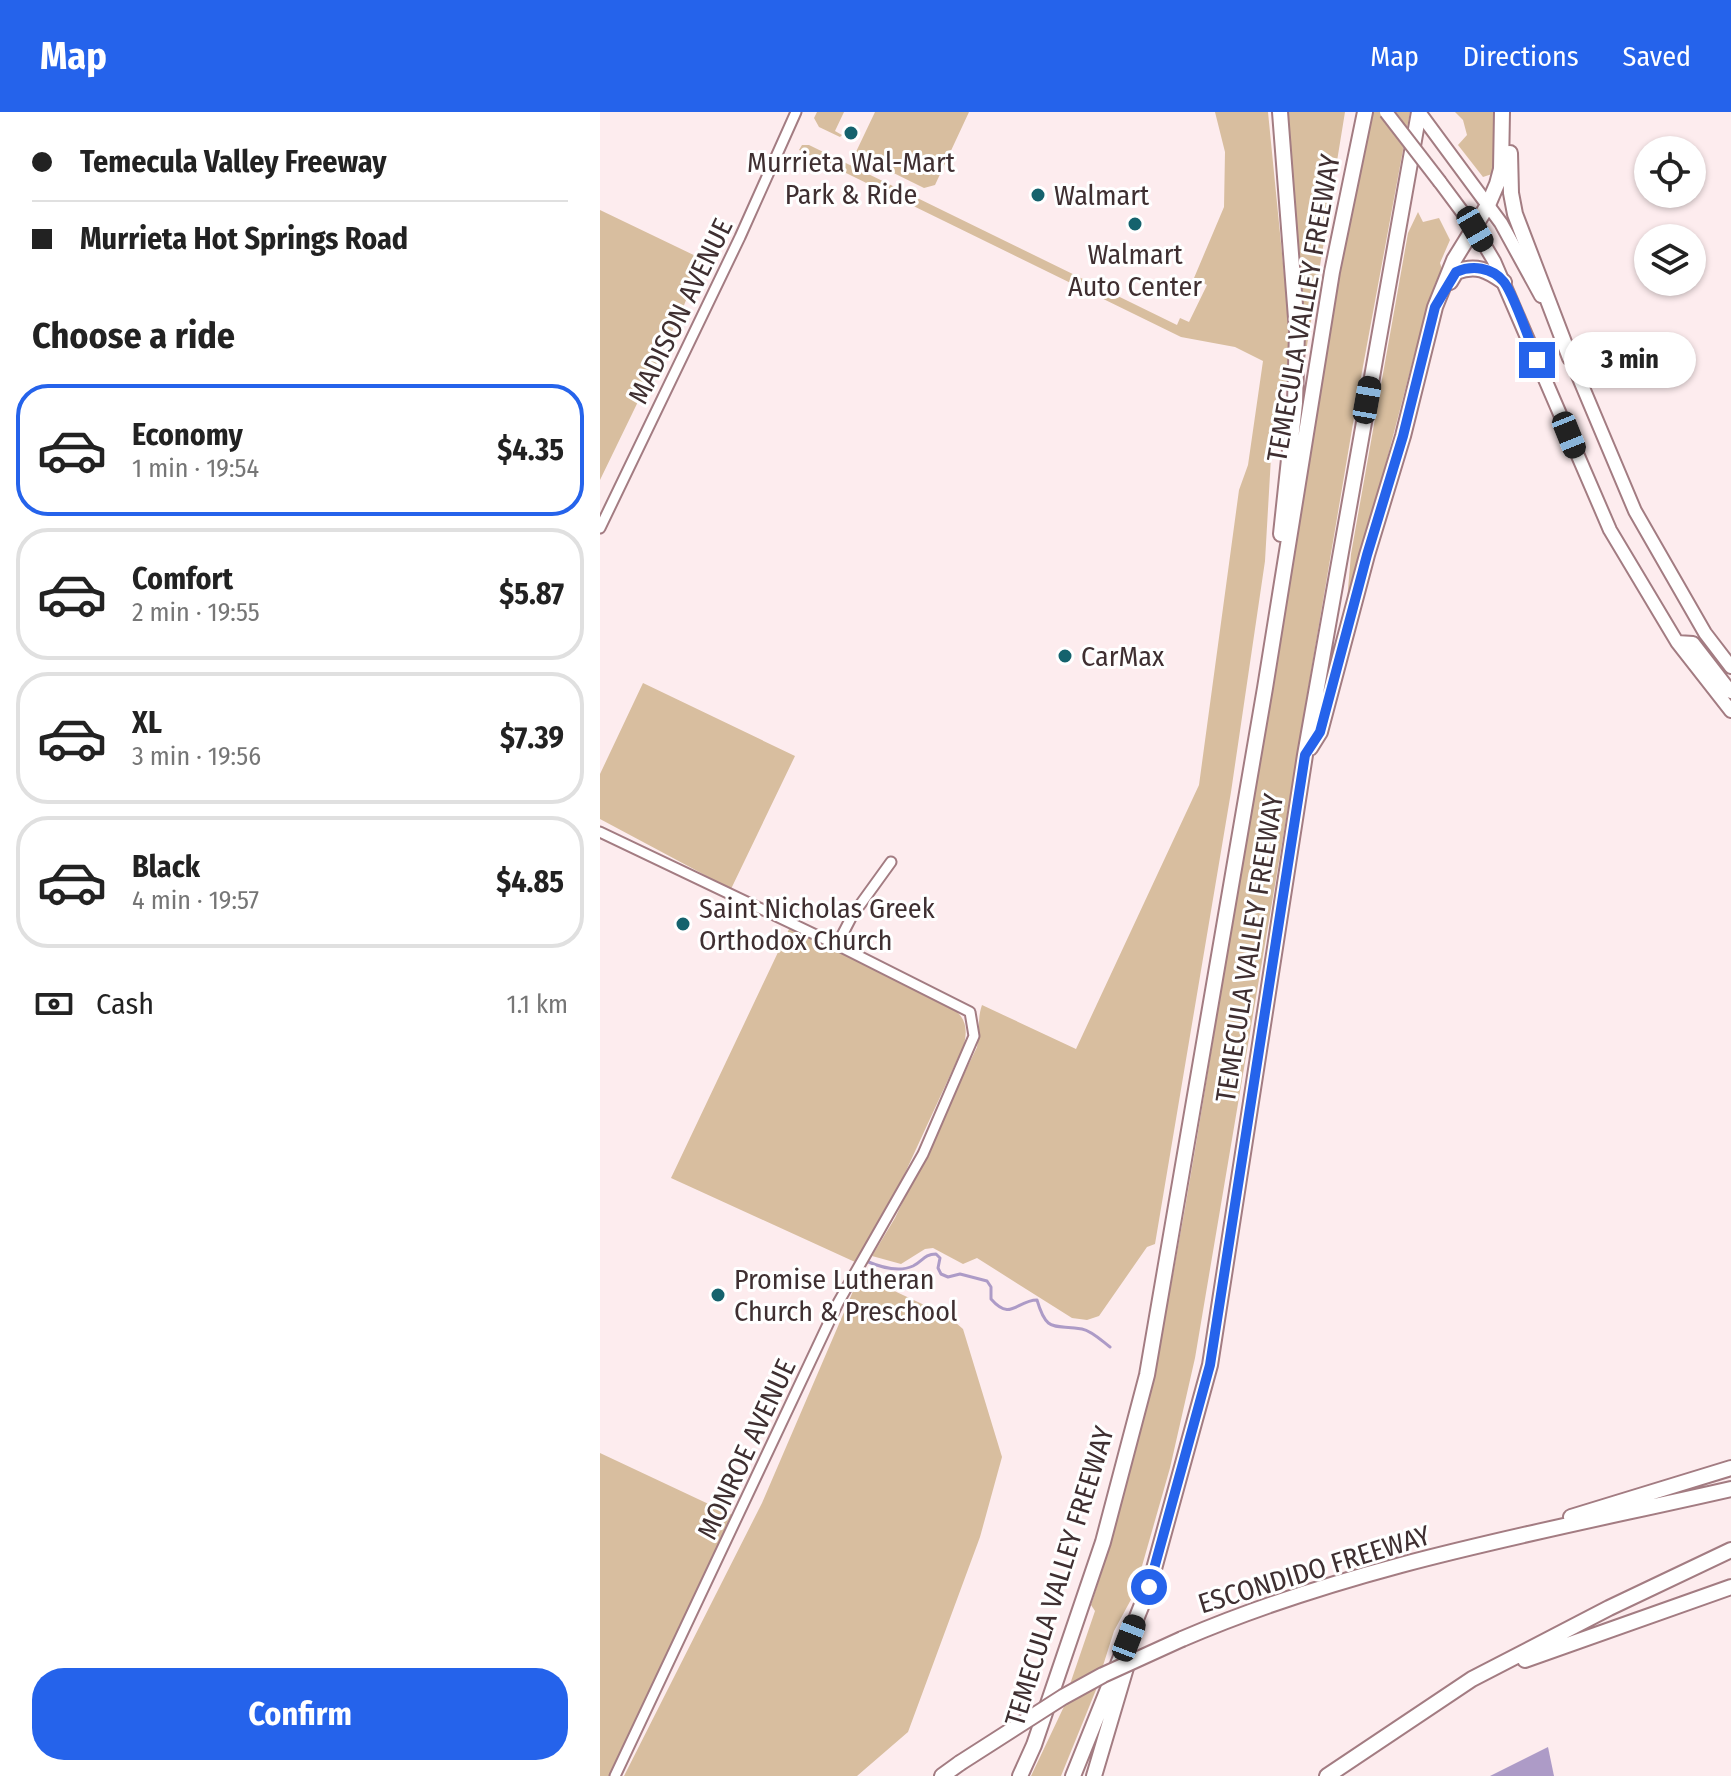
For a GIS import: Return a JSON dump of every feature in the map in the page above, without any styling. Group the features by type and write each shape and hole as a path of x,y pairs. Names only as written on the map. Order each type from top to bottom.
{"highway":[{"path":"1265,688 1295,403 1297,331 1280,112"},
{"path":"1332,272 1358,112"},
{"name":"TEMECULA VALLEY FREEWAY","path":"1020,1776 1034,1745 1103,1542 1147,1375 1265,688 1332,272 1365,112"},
{"name":"TEMECULA VALLEY FREEWAY","path":"1073,1776 1149,1587 1210,1365 1305,755 1419,112"},
{"path":"1305,755 1320,732 1367,555 1403,436 1435,307 1454,260 1488,205 1501,169 1505,112"},
{"path":"1505,112 1515,214 1570,358"},
{"path":"1435,307 1456,272 1464,268 1483,269 1504,282"},
{"path":"1456,1552 1731,1468"},
{"name":"ESCONDIDO FREEWAY","path":"942,1776 1063,1697 1103,1675 1226,1619 1322,1588 1456,1552 1731,1489"},
{"path":"1327,1776 1472,1679 1609,1608 1731,1550"},
{"path":"1094,1776 1149,1587"},
{"path":"1472,1679 1731,1587"}],"main road":[{"path":"1386,112 1475,229 1504,282 1610,530 1646,595 1677,642 1731,711"},
{"path":"1419,112 1488,205 1526,267 1570,358 1635,511 1705,633 1731,667"},
{"path":"1677,642 1693,643 1731,692"}],"street":[{"name":"MADISON AVENUE","path":"600,528 740,237 796,112"},
{"path":"600,832 837,945 852,916 891,862"},
{"name":"MONROE AVENUE","path":"615,1776 838,1303 923,1154 974,1036 970,1012 837,945"}],"shaded area":[{"path":"817,112 844,112 835,131 842,135 840,137 819,127 814,118"},
{"path":"875,112 969,112 935,185 924,188 855,154"},
{"path":"1215,112 1268,112 1289,324 1287,383 1274,405 1265,561 1231,792 1155,1244 1147,1247 1099,1316 1087,1320 1072,1318 977,1258 963,1264 933,1248 925,1249 901,1264 872,1256 895,1218 977,1047 982,1005 1076,1049 1199,785 1239,490 1248,465 1263,361 1235,347 1181,337 799,150 802,145 809,145 1177,325 1180,318 1189,322 1207,285 1194,278 1224,207 1225,152"},
{"path":"1283,112 1345,112 1302,364"},
{"path":"1372,112 1410,112 1359,388 1195,1358 1170,1468 1134,1594 1114,1631 1101,1672 1067,1693 1095,1611 1091,1605 1135,1453 1168,1298 1311,438"},
{"path":"1455,112 1495,112 1495,165 1492,174 1483,177 1458,145 1467,135 1463,120"},
{"path":"600,210 702,259 681,313 600,480"},
{"path":"1418,212 1423,222 1439,218 1450,240 1440,263 1442,269 1415,352 1350,601 1347,601 1351,554 1408,233"},
{"path":"643,683 795,756 731,889 600,819 600,774"},
{"path":"790,927 955,1010 965,1026 964,1045 894,1197 855,1262 671,1178"},
{"path":"860,1275 948,1316 963,1329 1002,1457 980,1537 908,1732 857,1776 624,1776 762,1503"},
{"path":"600,1453 732,1515 609,1776 600,1776"},
{"path":"1100,1680 1061,1776 1031,1776 1068,1698"},
{"path":"1548,1747 1554,1776 1490,1776"}],"waterway":[{"path":"866,1261 901,1269 936,1254 940,1258 938,1268 941,1274 948,1277 960,1274 987,1281 991,1287 991,1299 998,1306 1009,1309 1037,1300 1048,1323 1086,1330 1110,1347"}],"place":[{"name":"Murrieta Wal-Mart Park & Ride","path":"851,133"},
{"name":"Walmart","path":"1038,195"},
{"name":"Walmart Auto Center","path":"1135,224"},
{"name":"CarMax","path":"1065,656"},
{"name":"Saint Nicholas Greek Orthodox Church","path":"683,924"},
{"name":"Promise Lutheran Church & Preschool","path":"718,1295"}],"route":[{"path":"1149,1587 1210,1365 1305,755 1320,732 1367,555 1403,436 1435,307 1456,272 1464,268 1483,269 1504,282 1537,360"}]}
